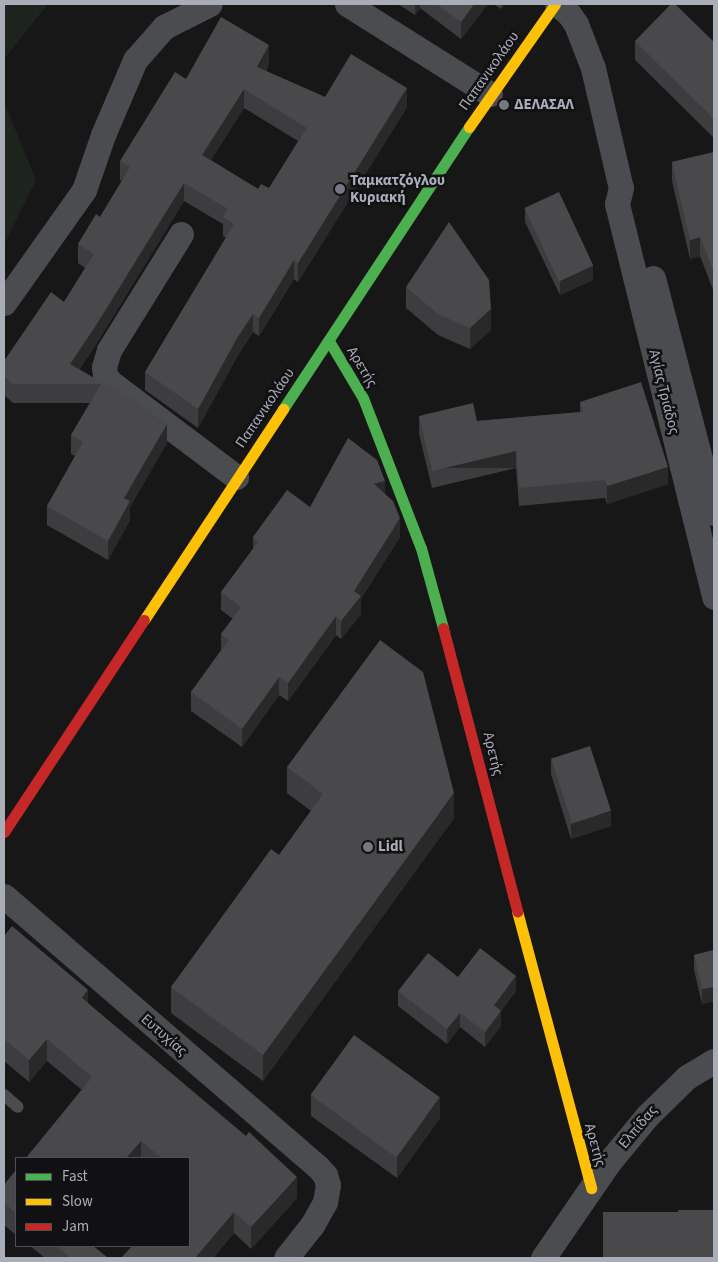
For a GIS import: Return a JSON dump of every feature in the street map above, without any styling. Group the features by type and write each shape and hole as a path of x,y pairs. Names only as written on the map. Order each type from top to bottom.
{"main road":[{"name":"Παπανικολάου","path":"4,832 490,94 556,4"},
{"name":"Αρετής","path":"329,341 363,398 421,548 470,720 535,982 591,1188"}],"street":[{"path":"4,304 84,190 103,135 135,60 164,27 210,4"},
{"path":"347,4 490,94"},
{"name":"Αγίας Τριάδος","path":"556,4 570,14 586,44 621,188 618,204 714,596"},
{"name":"Αγίας Τριάδος","path":"621,188 633,199 714,513"},
{"path":"181,234 110,350 104,366 105,375 110,382 236,477"},
{"name":"Ευτυχίας","path":"4,896 317,1166 325,1175 328,1185 325,1202 312,1225 286,1258"},
{"name":"Ελπίδας","path":"543,1258 626,1140 662,1098 687,1077 714,1061"}],"lane":[{"path":"4,1095 18,1107"}],"shaded area":[{"path":"4,4 48,4 4,59"},
{"path":"4,102 36,180 4,245"}],"building":[{"path":"437,4 474,4 461,22"},
{"path":"671,4 675,4 714,42 714,119 635,41"},
{"path":"221,17 269,45 257,67 325,97 351,54 407,88 298,263 294,260 259,318 253,314 237,338 198,409 145,372 234,224 223,217 228,209 184,183 70,364 129,398 130,396 167,424 124,498 130,501 108,541 47,506 83,442 71,435 101,384 13,384 4,376 4,361 51,292 64,302 94,254 78,244 96,214 100,217 130,167 120,161 175,72 186,79","holes":["244,89 307,128 269,188 261,184 258,189 202,155"]},
{"path":"714,152 714,272 700,237 690,240 672,162"},
{"path":"559,192 593,265 559,281 525,208"},
{"path":"449,222 489,280 491,309 470,328 438,314 406,287"},
{"path":"641,382 668,467 607,486 605,480 519,488 516,451 432,471 419,416 473,403 477,421 583,412 580,402"},
{"path":"348,438 377,460 385,481 374,484 393,501 400,518 354,591 361,596 341,621 336,616 288,683 279,677 242,729 191,692 229,640 221,634 241,607 221,592 258,542 253,537 287,490 310,507"},
{"name":"Lidl","path":"380,640 423,672 454,793 263,1055 171,987 271,849 279,855 323,794 287,767"},
{"path":"590,746 611,811 572,823 551,759"},
{"path":"12,926 88,990 82,998 246,1136 249,1132 297,1177 251,1227 234,1212 195,1258 121,1258 131,1247 190,1247 190,1157 161,1157 141,1141 127,1157 27,1157 92,1077 47,1039 29,1060 4,1039 4,936"},
{"path":"480,948 516,976 494,1005 501,1011 485,1032 460,1013 447,1029 398,991 428,953 458,977"},
{"path":"714,950 714,987 702,989 694,955"},
{"path":"354,1035 440,1097 396,1157 311,1095"},
{"path":"15,1171 15,1212 4,1203 4,1185"},
{"path":"678,1210 714,1210 714,1258 603,1258 603,1212 678,1212"},
{"path":"57,1247 94,1247 108,1258 71,1258"}],"traffic: fast":[{"path":"283,409 469,127"},
{"path":"329,341 363,398 421,548 443,628"}],"traffic: slow":[{"path":"469,127 555,4"},
{"path":"144,620 283,409"},
{"path":"517,911 591,1188"}],"traffic: jam":[{"path":"4,832 144,620"},
{"path":"443,628 517,911"}],"place":[{"name":"ΔΕΛΑΣΑΛ","path":"504,105"},
{"name":"Ταμκατζόγλου Κυριακή","path":"340,189"},
{"name":"Lidl","path":"368,847"}]}
